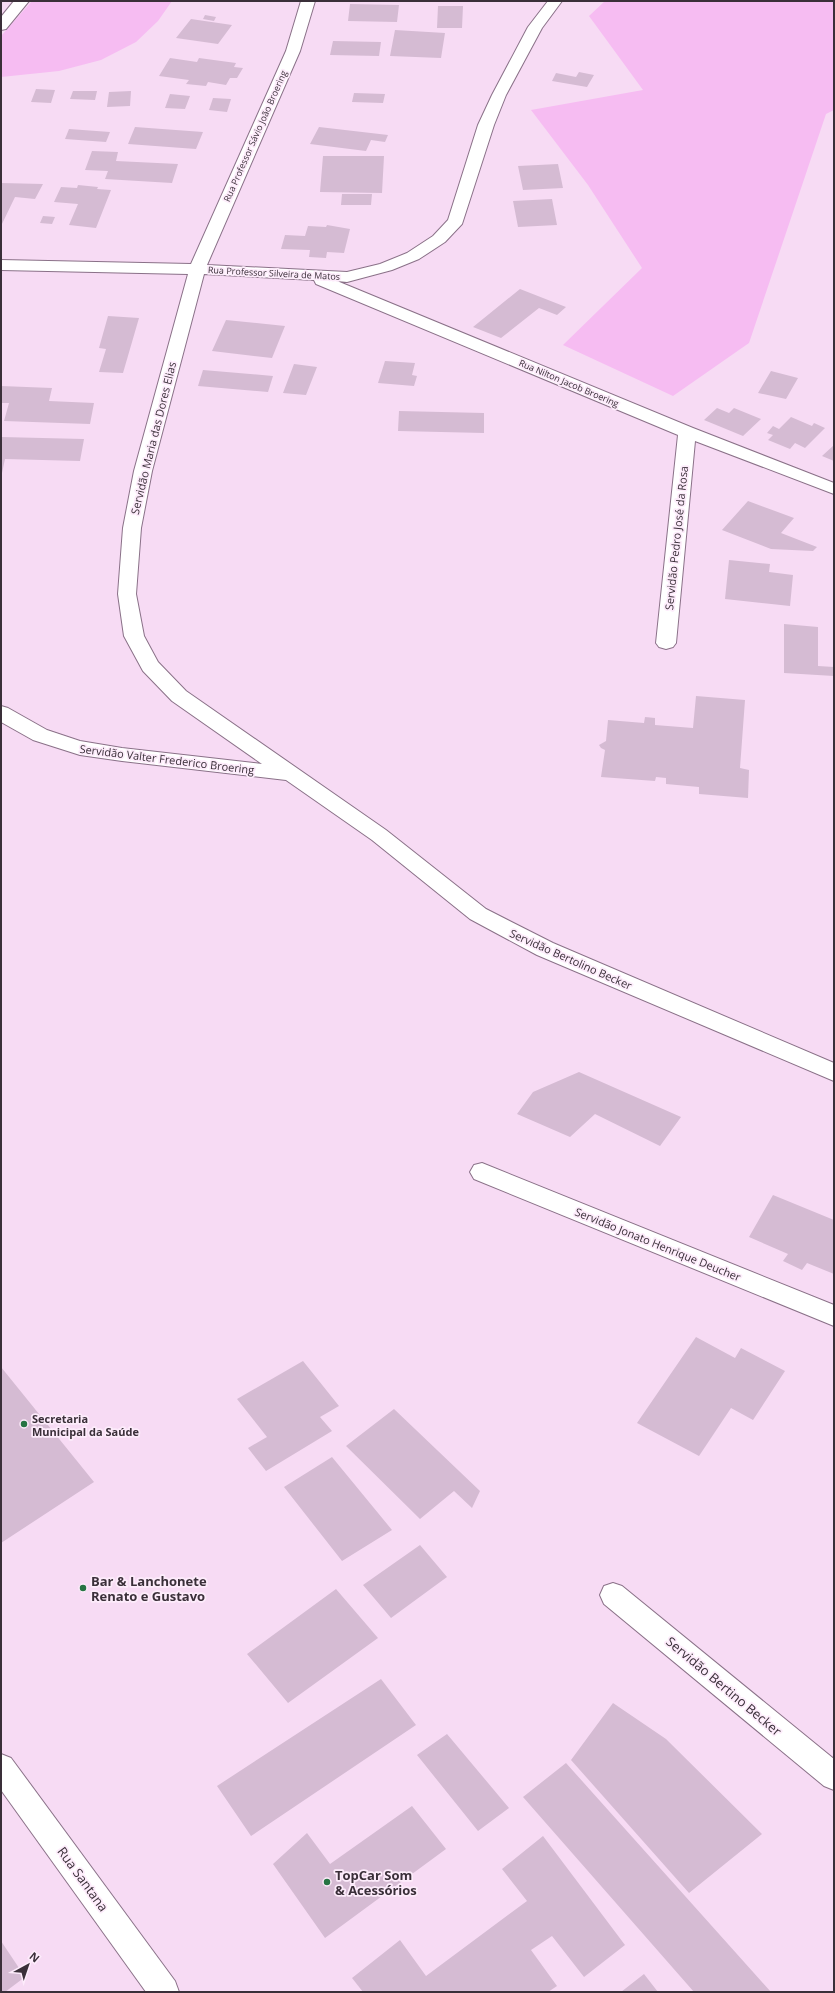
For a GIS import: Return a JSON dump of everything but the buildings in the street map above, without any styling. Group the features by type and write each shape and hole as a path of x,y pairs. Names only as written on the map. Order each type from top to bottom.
{"street":[{"path":"1,26 22,1"},
{"name":"Rua Professor Sávio João Broering","path":"197,269 293,51 308,1"},
{"name":"Rua Professor Silveira de Matos","path":"1,265 197,269 347,277 380,269 427,248 448,231 460,212 486,125 499,95 535,27 555,1"},
{"name":"Servidão Maria das Dores Elias","path":"197,269 143,471 132,528 127,594 134,636 150,666 179,696 293,775"},
{"name":"Rua Nilton Jacob Broering","path":"305,274 687,432 834,489"},
{"name":"Servidão Pedro José da Rosa","path":"666,644 687,432"},
{"name":"Servidão Valter Frederico Broering","path":"1,713 13,722 46,739 82,750 293,775"},
{"name":"Servidão Bertolino Becker","path":"293,775 379,836 478,914 508,931 545,949 834,1072"},
{"name":"Servidão Jonato Henrique Deucher","path":"482,1172 834,1316"},
{"name":"Servidão Bertino Becker","path":"614,1595 834,1777"},
{"name":"Rua Santana","path":"1,1767 164,1992"}],"shaded area":[{"path":"32,1 172,1 158,21 136,42 101,60 59,71 1,77 1,36"},
{"path":"605,1 834,1 834,110 826,114 749,343 673,396 563,345 642,268 588,185 531,110 643,90 589,16"}],"place":[{"name":"Secretaria Municipal da Saúde","path":"24,1424"},
{"name":"Bar & Lanchonete Renato e Gustavo","path":"83,1588"},
{"name":"TopCar Som & Acessórios","path":"327,1882"}]}
